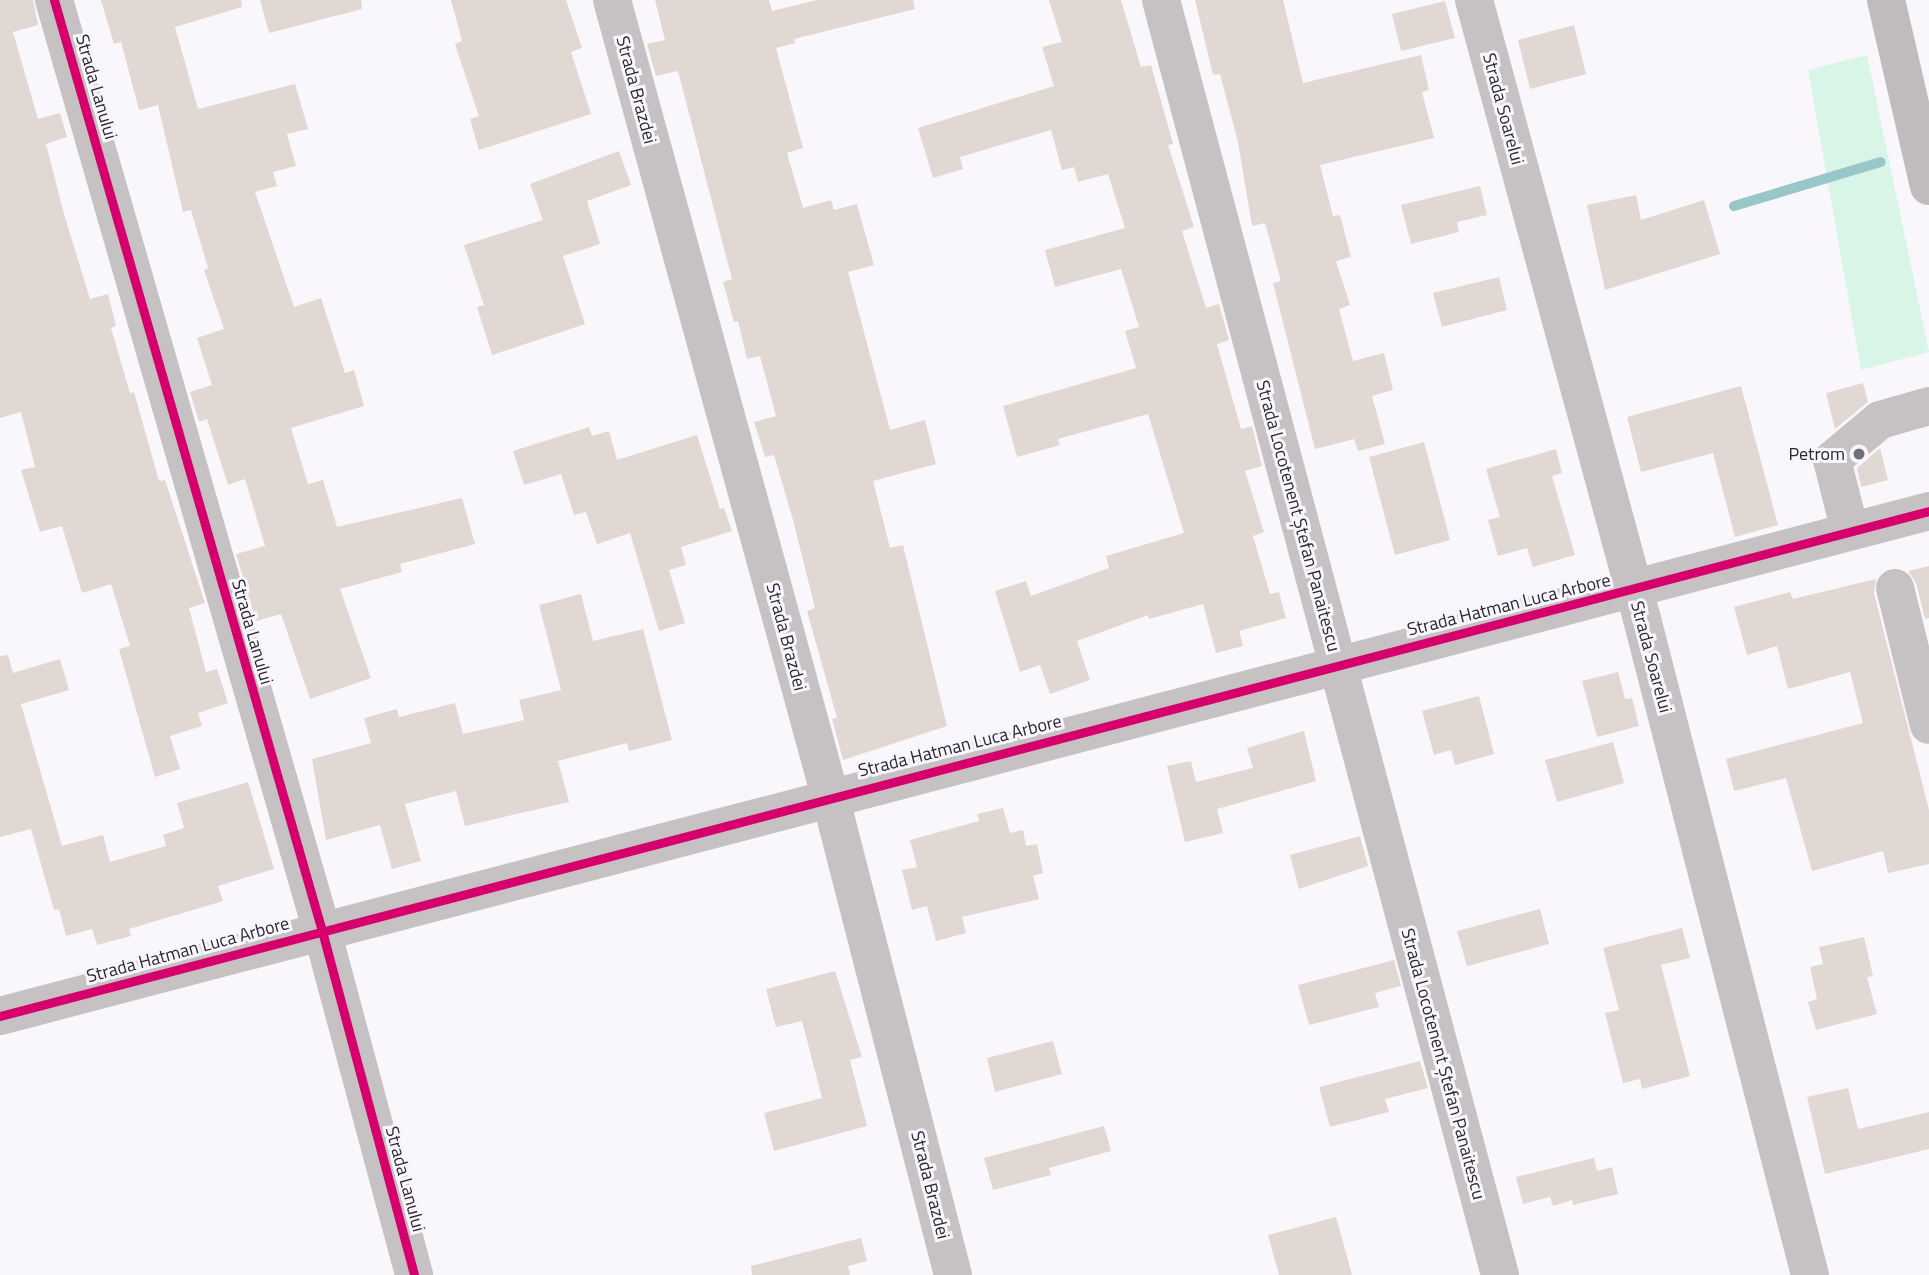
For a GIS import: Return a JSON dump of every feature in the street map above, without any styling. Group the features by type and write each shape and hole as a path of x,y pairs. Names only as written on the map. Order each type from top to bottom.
{"main road":[{"path":"1886,0 1929,187"},
{"path":"1913,0 1929,67"}],"street":[{"name":"Strada Lanului","path":"54,0 322,931 414,1275"},
{"name":"Strada Brazdei","path":"612,0 830,796 953,1275"},
{"name":"Strada Locotenent Ștefan Panaitescu","path":"1161,0 1500,1275"},
{"name":"Strada Soarelui","path":"1474,0 1633,589 1810,1275"},
{"path":"1850,531 1832,460 1880,420 1929,407"},
{"name":"Strada Hatman Luca Arbore","path":"0,1016 830,796 1929,511"},
{"path":"1895,587 1929,725"}],"green space":[{"path":"1867,55 1929,352 1861,370 1808,70"}],"building":[{"path":"0,0 33,0 38,25 13,32 38,119 60,113 67,137 46,144 64,214 90,299 108,294 116,326 111,328 130,393 134,392 159,481 165,480 205,603 189,608 206,672 217,669 228,703 198,713 202,726 170,736 180,769 155,777 119,649 130,646 111,584 82,593 62,526 40,532 21,470 35,467 21,412 0,418"},
{"path":"101,0 241,0 242,7 175,27 198,109 295,84 308,129 287,134 296,166 273,172 277,186 255,192 294,307 321,298 345,373 354,370 364,406 291,428 308,484 323,480 337,527 462,498 475,544 400,564 402,572 340,589 371,678 310,699 281,614 256,621 236,554 265,546 245,479 228,485 207,419 199,422 190,392 212,385 197,338 224,329 204,270 208,268 191,210 183,212 158,105 139,110 121,42 114,44"},
{"path":"260,0 361,0 362,9 269,33"},
{"path":"451,0 566,0 582,48 571,52 591,114 479,150 470,119 479,116 455,44 462,41"},
{"path":"655,0 769,0 772,11 817,0 913,0 915,9 794,39 795,43 776,48 803,148 787,153 803,208 831,200 834,210 857,204 874,265 848,272 890,430 925,420 936,464 873,481 890,548 903,545 947,726 843,760 832,719 837,718 807,611 815,608 793,520 774,455 765,457 754,422 776,416 760,356 747,359 738,321 734,322 723,282 732,279 678,71 656,76 647,44 665,40"},
{"path":"1049,0 1121,0 1141,67 1151,65 1173,144 1168,145 1194,227 1182,231 1206,308 1219,304 1229,340 1217,344 1241,429 1252,426 1262,466 1245,471 1264,532 1253,536 1270,594 1279,592 1286,618 1239,631 1243,646 1216,653 1203,604 1149,619 1148,615 1077,641 1090,680 1050,694 1040,665 1020,672 995,591 1026,581 1031,596 1109,568 1106,556 1184,533 1148,414 1058,439 1060,445 1017,457 1003,406 1136,368 1125,331 1139,327 1121,269 1055,287 1045,250 1125,228 1108,174 1078,182 1074,167 1062,170 1051,130 960,157 963,169 933,178 918,128 1054,86 1042,47 1062,42"},
{"path":"1195,0 1283,0 1303,83 1421,55 1429,90 1422,92 1434,138 1320,165 1333,216 1340,215 1351,257 1336,261 1350,305 1339,309 1353,361 1384,353 1393,390 1372,396 1385,444 1358,451 1354,439 1315,449 1273,283 1281,281 1265,223 1252,226 1238,142 1220,74 1213,75"},
{"path":"1445,1 1455,38 1401,51 1392,14"},
{"path":"1574,25 1586,74 1530,89 1518,40"},
{"path":"619,151 631,185 587,201 600,244 563,256 585,324 492,355 477,307 484,305 464,245 543,220 530,184"},
{"path":"1480,186 1487,215 1457,222 1459,232 1411,244 1401,205"},
{"path":"1636,195 1641,220 1704,200 1720,254 1605,290 1587,205"},
{"path":"1499,277 1507,310 1442,327 1433,293"},
{"path":"1863,383 1868,402 1835,429 1826,393"},
{"path":"1741,386 1778,525 1735,537 1713,453 1641,472 1627,417"},
{"path":"589,427 592,436 609,431 617,460 697,435 720,509 724,508 732,531 681,547 686,565 669,570 685,623 659,631 630,533 597,544 586,512 574,515 561,474 524,485 513,451"},
{"path":"1424,442 1450,540 1395,555 1369,457"},
{"path":"1880,448 1888,480 1861,487 1857,468"},
{"path":"1556,449 1562,473 1552,476 1575,555 1533,567 1527,548 1498,556 1488,520 1500,517 1486,469"},
{"path":"1929,566 1929,618 1925,619 1916,583 1908,571"},
{"path":"1876,579 1874,593 1929,810 1929,864 1888,873 1883,851 1812,871 1786,778 1734,791 1726,759 1863,723 1850,672 1788,689 1777,646 1747,655 1734,607 1790,592 1793,599"},
{"path":"581,594 593,641 643,629 672,740 629,751 627,743 558,761 569,802 465,826 456,791 405,804 421,861 392,869 380,825 326,840 312,759 371,743 364,718 397,709 399,717 455,703 463,734 524,720 519,700 561,690 539,605"},
{"path":"8,655 13,673 60,659 69,690 21,704 62,846 103,835 110,862 166,846 163,835 184,828 177,803 248,782 274,869 218,886 223,901 129,929 131,936 97,945 92,929 66,936 59,909 54,910 31,829 0,837 0,656"},
{"path":"1618,672 1625,699 1632,698 1639,726 1597,737 1582,681"},
{"path":"1479,696 1494,754 1455,765 1451,750 1434,755 1422,711"},
{"path":"1304,731 1316,781 1217,809 1223,833 1185,842 1167,766 1191,761 1196,782 1253,768 1247,748"},
{"path":"1613,742 1624,783 1557,802 1545,760"},
{"path":"1003,808 1010,833 1023,830 1026,846 1037,844 1043,873 1033,876 1039,899 962,917 966,933 936,941 927,906 912,910 902,870 917,867 910,840 979,821 977,814"},
{"path":"1360,836 1368,866 1299,889 1290,855"},
{"path":"1540,909 1549,944 1467,966 1457,931"},
{"path":"1682,928 1690,958 1661,965 1690,1076 1642,1089 1640,1079 1623,1083 1605,1013 1619,1010 1603,948"},
{"path":"1864,937 1873,976 1867,977 1877,1014 1816,1030 1808,1002 1817,999 1810,967 1823,964 1819,947"},
{"path":"1394,960 1401,986 1375,993 1379,1007 1309,1025 1298,985"},
{"path":"835,971 862,1057 850,1060 867,1126 774,1151 764,1113 822,1098 802,1021 776,1027 766,989"},
{"path":"1053,1041 1062,1074 995,1092 987,1058"},
{"path":"1420,1061 1428,1088 1385,1099 1389,1112 1330,1127 1319,1087"},
{"path":"1848,1088 1858,1129 1929,1112 1929,1149 1825,1174 1807,1097"},
{"path":"1104,1126 1111,1151 1049,1168 1051,1175 993,1190 984,1158"},
{"path":"1594,1158 1597,1171 1612,1167 1618,1194 1573,1205 1572,1200 1553,1206 1550,1197 1523,1204 1516,1177"},
{"path":"1336,1217 1352,1275 1279,1275 1268,1235"},
{"path":"861,1238 867,1261 848,1266 850,1275 752,1275 751,1266"}],"waterway":[{"path":"1734,206 1881,162"}],"cycle path":[{"path":"54,0 322,931 414,1275"},
{"path":"0,1016 1929,511"}],"place":[{"name":"Petrom","path":"1859,454"}]}
